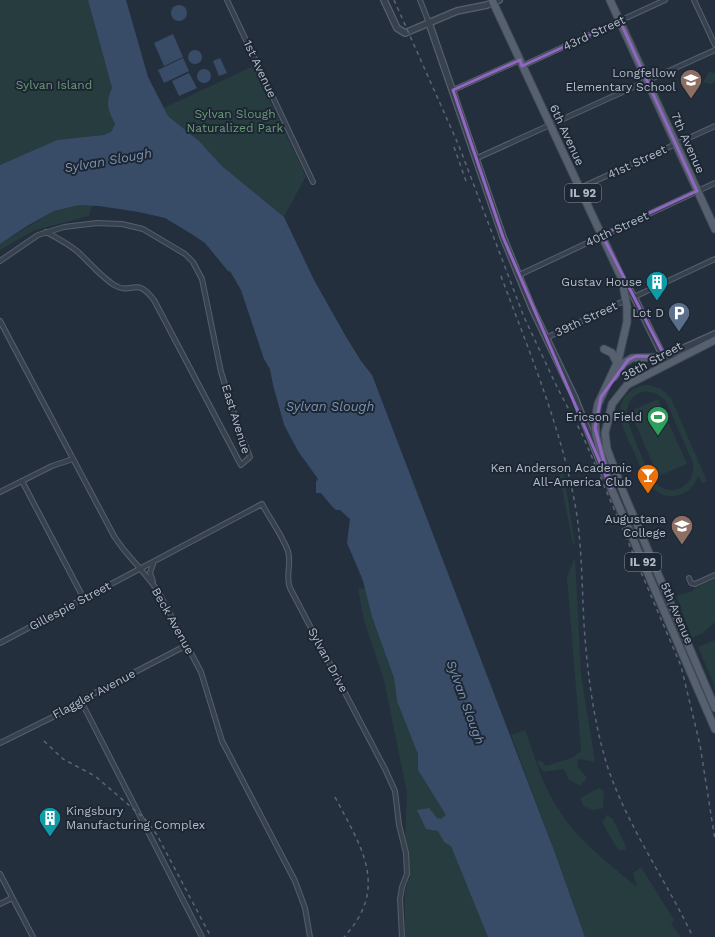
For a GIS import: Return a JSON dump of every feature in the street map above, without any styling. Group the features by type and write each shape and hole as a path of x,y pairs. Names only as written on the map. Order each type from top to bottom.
{"main road":[{"name":"7th Avenue","path":"610,0 715,229"},
{"name":"6th Avenue","path":"495,1 521,63 622,279 626,300 627,322 617,363 604,390"},
{"name":"38th Street","path":"609,411 617,396 627,385 715,340"},
{"path":"604,349 612,353 617,363"},
{"path":"604,390 628,360 636,356 652,358 664,357"},
{"name":"5th Avenue","path":"604,390 598,404 595,428 611,488 715,729"},
{"name":"5th Avenue","path":"609,411 606,426 606,441 612,464 626,502 715,708"}],"street":[{"name":"1st Avenue","path":"227,0 313,182"},
{"path":"384,0 401,32 409,33 457,11 495,1"},
{"path":"420,0 453,90 498,225 546,338 575,398 602,469 611,488"},
{"name":"43rd Street","path":"453,90 620,21 665,0"},
{"path":"694,0 715,45"},
{"path":"475,159 715,50"},
{"name":"41st Street","path":"580,188 715,126"},
{"name":"40th Street","path":"519,275 715,182"},
{"name":"East Avenue","path":"0,261 32,238 46,232 64,227 97,223 130,225 151,233 191,259 200,273 205,289 222,372 238,426 249,451 250,457 248,459 241,465 154,300 146,290 137,286 126,289 113,284 77,251 46,232"},
{"path":"634,297 715,259"},
{"name":"6th Avenue","path":"622,279 634,297 664,357"},
{"name":"39th Street","path":"546,338 626,300"},
{"name":"Beck Avenue","path":"0,321 122,548 156,587 187,645 205,682 222,741 295,881 305,908 310,937"},
{"name":"38th Street","path":"664,357 715,334"},
{"path":"664,357 671,359 679,358"},
{"path":"0,492 52,466 73,459"},
{"path":"22,481 84,598"},
{"name":"Sylvan Drive","path":"140,570 262,504 288,551 290,561 287,581 290,588 385,769 395,791 399,825 406,853 407,874 402,886 400,899 402,937"},
{"path":"154,562 150,573 156,587"},
{"name":"Gillespie Street","path":"0,643 140,570"},
{"path":"689,578 691,583 695,584 715,575"},
{"name":"Flaggler Avenue","path":"0,743 187,645"},
{"path":"81,701 202,937"},
{"path":"0,874 33,937"},
{"path":"0,904 12,898"}],"highlighted area":[{"path":"620,21 697,191 602,235 665,357 636,356 628,360 601,397 595,428 611,488 503,237 453,90 520,60 522,66"}],"green space":[{"name":"Sylvan Island","path":"0,0 88,0 112,88 108,107 115,124 111,132 103,135 57,140 0,165"},
{"name":"Sylvan Slough Naturalized Park","path":"253,66 306,176 284,217 222,166 199,141 168,116 164,108"},
{"path":"709,72 715,73 715,82 710,84 703,82"},
{"path":"80,205 92,205 89,216 35,230 0,250 0,244 54,211"},
{"path":"646,385 661,389 671,398 707,481 702,483 698,476 691,488 679,495 666,496 651,486 643,473 622,424 620,409 622,401 632,390","holes":["646,391 657,394 666,401 693,463 693,473 691,478 682,487 675,490 664,489 660,487 653,479 640,453 627,418 627,408 631,400 637,394"]},
{"name":"Ericson Field","path":"658,399 687,464 658,476 630,411"},
{"path":"563,468 575,545 573,544 559,473"},
{"path":"575,557 581,674 595,762 579,759 577,766 587,778 580,786 568,779 564,769 543,772 537,762 540,760 546,766 574,757 581,750 567,577"},
{"path":"715,579 715,622 703,633 692,638 677,598 679,595 693,591 693,589"},
{"path":"358,588 365,589 372,617 394,678 397,701 453,812 479,911 488,937 405,937 405,891 410,877 408,852 405,841 407,793 384,680 364,621"},
{"path":"715,640 715,687 698,647"},
{"path":"525,730 546,787 567,822 589,846 637,887 633,873 641,867 674,920 671,924 681,937 585,937 511,735"},
{"path":"599,788 604,791 603,808 593,810 583,806 580,798"},
{"path":"607,815 613,819 626,847 625,850 618,850 602,822"}],"water":[{"name":"Sylvan Slough","path":"88,0 126,0 148,77 168,116 199,141 222,166 284,217 314,280 345,335 361,361 372,375 555,853 585,937 488,937 451,846 444,842 438,831 426,829 417,810 429,808 437,818 441,819 446,815 418,770 418,754 397,701 394,678 372,617 363,581 349,553 345,538 348,520 316,493 316,479 296,450 284,425 268,370 259,352 243,301 228,271 205,243 165,218 139,212 99,206 80,205 54,211 27,226 0,244 0,165 57,140 103,135 111,132 115,124 108,107 112,88"},
{"path":"176,5 182,5 187,10 185,19 182,21 176,21 171,16 171,10"},
{"path":"173,34 183,57 164,66 154,43"},
{"path":"192,50 198,50 202,54 202,60 198,64 192,64 188,60 188,54"},
{"path":"183,58 189,71 164,83 158,70"},
{"path":"220,58 227,73 219,76 213,61"},
{"path":"201,69 207,69 211,73 211,79 207,83 201,83 197,79 197,73"},
{"path":"189,73 197,88 179,96 172,81"}],"pier":[{"path":"230,271 241,290 264,359 270,369 284,425 298,451 318,479 313,486 314,479 294,451 282,425 267,371 257,352 252,332 238,293 227,272"},
{"path":"314,493 321,493 335,510 340,510 350,519 347,543 362,578 360,580 343,539 345,520"}],"railway":[{"path":"394,0 459,146 524,317 558,389 582,434 681,666 700,745 715,840"},
{"path":"454,147 466,181"},
{"path":"501,276 545,394 564,455 571,485 580,543 587,659 594,711 601,745 614,785 624,808 693,937"},
{"path":"44,741 63,759 95,776 145,819 157,835 211,937"},
{"path":"335,797 354,833 361,850 366,867 368,884 366,901 358,919 344,937"}],"place":[{"name":"Longfellow Elementary School","path":"691,100"},
{"name":"Gustav House","path":"657,302"},
{"name":"Lot D","path":"679,332"},
{"name":"Ericson Field","path":"658,436"},
{"name":"Ken Anderson Academic All-America Club","path":"648,494"},
{"name":"Augustana College","path":"682,546"},
{"name":"Kingsbury Manufacturing Complex","path":"50,838"}]}
